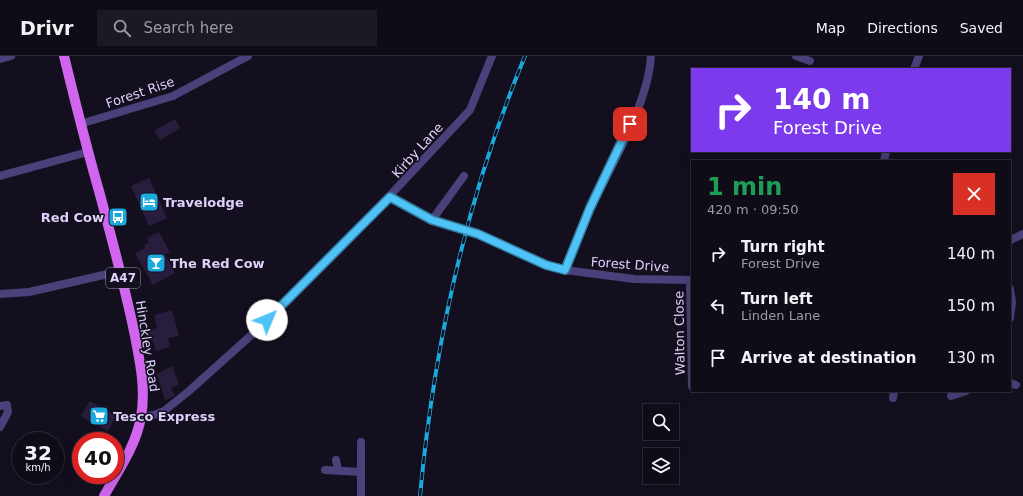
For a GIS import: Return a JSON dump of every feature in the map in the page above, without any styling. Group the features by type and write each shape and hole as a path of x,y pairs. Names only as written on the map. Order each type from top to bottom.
{"main road":[{"name":"Hinckley Road","path":"64,56 80,124 121,271 142,380 144,400 141,417 132,446 104,496"}],"street":[{"path":"0,59 11,56"},
{"name":"Forest Rise","path":"80,124 173,96 248,56"},
{"name":"Kirby Lane","path":"141,417 154,415 164,411 189,391 267,320 390,197 470,110 492,56"},
{"path":"565,270 590,208 637,110 650,71 651,56"},
{"path":"796,56 810,61"},
{"path":"914,68 919,56"},
{"path":"0,176 88,152"},
{"path":"432,220 464,176"},
{"name":"Forest Drive","path":"390,197 432,220 478,234 546,265 565,270 634,279 691,280"},
{"path":"1011,240 1023,234"},
{"path":"0,294 29,292 121,271"},
{"path":"1011,296 1011,310"},
{"path":"950,396 963,392"},
{"path":"0,406 7,405 8,412 0,427"},
{"path":"361,442 361,496"},
{"path":"336,460 338,470"},
{"path":"325,470 361,472"}],"building":[{"path":"175,119 180,128 160,140 154,131"},
{"name":"Travelodge","path":"149,178 167,218 149,226 131,186"},
{"name":"The Red Cow","path":"159,232 170,252 165,254 175,273 153,285 135,253 145,248 144,245 149,242 147,238"},
{"path":"172,310 179,336 168,338 170,347 156,351 153,341 149,339 149,330 157,328 154,315"},
{"path":"172,366 179,384 171,388 175,396 165,400 157,374"},
{"name":"Tesco Express","path":"90,401 116,416 108,431 81,416"}],"railway":[{"path":"420,496 434,383 456,272 486,163 504,109 525,56"}],"place":[{"name":"Travelodge","path":"149,202"},
{"name":"Red Cow","path":"118,217"},
{"name":"The Red Cow","path":"156,263"},
{"name":"Tesco Express","path":"99,416"}],"route":[{"path":"267,320 351,238 390,197 432,220 478,234 546,265 565,270 590,208 618,152 630,124"}]}
